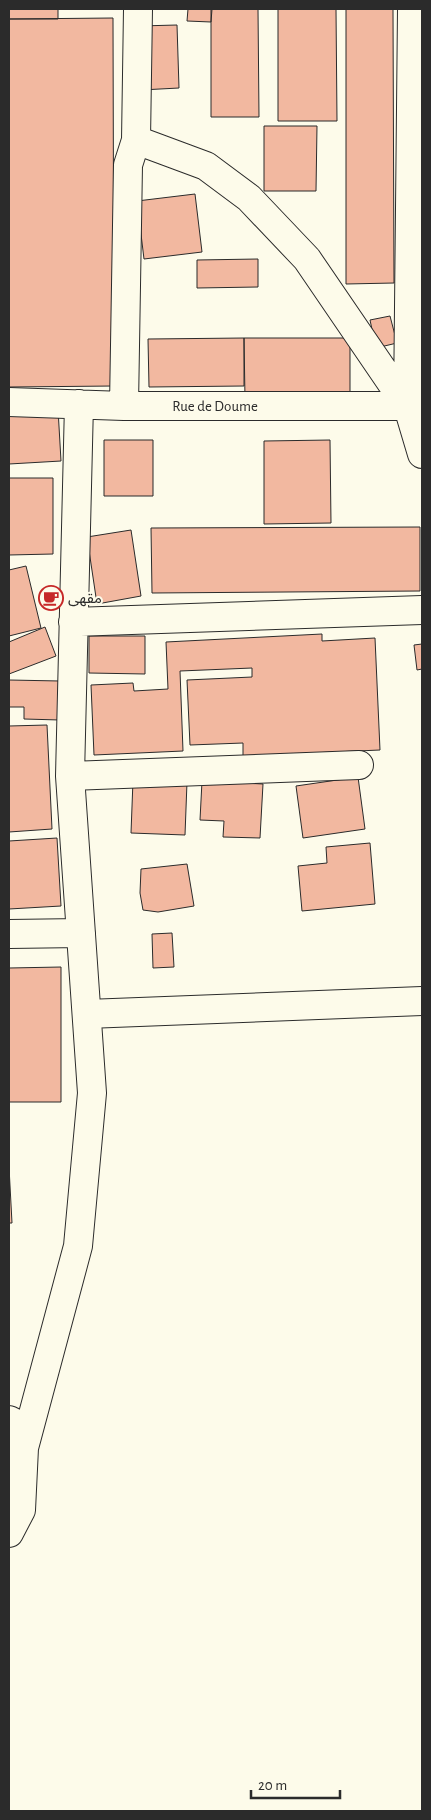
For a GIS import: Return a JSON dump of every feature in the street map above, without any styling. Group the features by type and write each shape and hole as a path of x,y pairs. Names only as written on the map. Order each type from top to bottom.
{"street":[{"path":"124,406 128,165 136,140 138,9"},
{"path":"412,9 415,406 422,454"},
{"path":"136,140 206,166 249,198 307,259 415,406"},
{"name":"Rue de Doume","path":"9,402 124,406 415,406"},
{"path":"9,1532 21,1510 24,1448 78,1246 92,1093 70,776 78,404"},
{"path":"73,622 422,610"},
{"path":"70,776 359,764"},
{"path":"9,934 81,933"},
{"path":"87,1014 422,1001"},
{"path":"9,1420 17,1424 24,1448"}],"building":[{"path":"9,9 58,9 58,19 9,19"},
{"path":"188,9 212,9 211,22 187,21"},
{"path":"211,9 258,9 259,117 211,117"},
{"path":"278,9 336,9 337,121 278,121"},
{"path":"346,9 393,9 394,283 346,284"},
{"path":"113,18 114,386 9,387 9,19"},
{"path":"177,25 179,88 141,90 139,26"},
{"path":"264,126 317,126 316,191 264,191"},
{"path":"195,194 202,252 144,259 137,201"},
{"path":"258,259 258,287 197,288 197,260"},
{"path":"390,316 397,343 376,348 370,320"},
{"path":"244,338 244,386 149,387 148,339"},
{"path":"244,338 350,338 350,398 245,399"},
{"path":"58,409 61,461 9,464 9,411"},
{"path":"104,440 153,440 153,496 104,496"},
{"path":"330,440 331,523 264,524 264,441"},
{"path":"9,478 53,478 53,554 9,555"},
{"path":"420,527 420,591 152,593 151,528"},
{"path":"131,530 141,596 97,604 87,537"},
{"path":"26,566 41,628 9,636 9,570"},
{"path":"45,627 56,656 9,674 9,642"},
{"path":"322,634 322,641 375,638 380,750 243,756 243,743 190,745 187,680 252,677 252,668 180,671 183,751 94,755 91,685 133,683 134,691 168,689 166,642"},
{"path":"89,636 145,636 145,674 89,673"},
{"path":"422,644 422,669 417,670 414,645"},
{"path":"9,680 60,681 60,720 24,719 24,707 9,707"},
{"path":"47,725 52,829 9,832 9,726"},
{"path":"358,777 365,829 303,838 296,786"},
{"path":"133,780 187,782 185,835 131,833"},
{"path":"202,781 263,784 260,838 223,837 224,821 200,820"},
{"path":"57,838 61,906 9,909 9,841"},
{"path":"370,843 375,904 302,911 298,866 327,863 326,847"},
{"path":"187,864 194,906 158,912 143,910 140,893 141,869"},
{"path":"172,933 174,967 153,968 152,934"},
{"path":"61,967 61,1102 9,1102 9,968"},
{"path":"9,1167 12,1223 9,1223"}],"place":[{"name":"مقهى","path":"51,598"}]}
